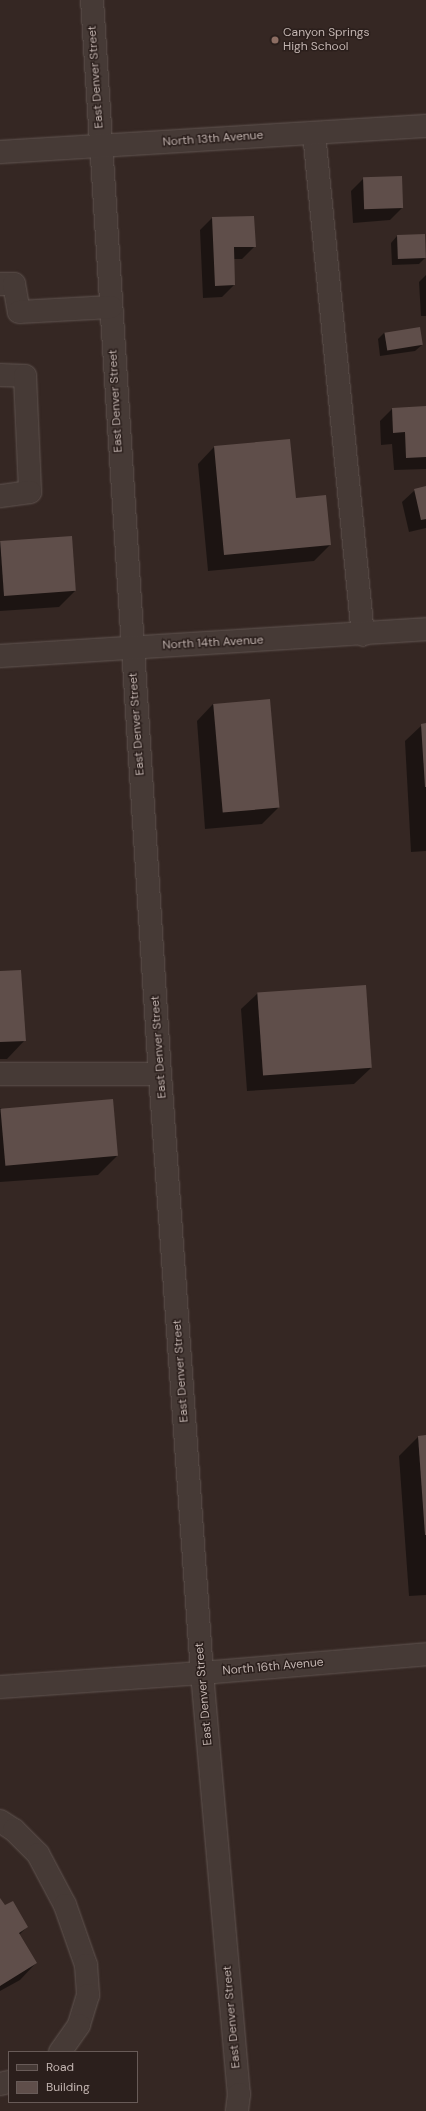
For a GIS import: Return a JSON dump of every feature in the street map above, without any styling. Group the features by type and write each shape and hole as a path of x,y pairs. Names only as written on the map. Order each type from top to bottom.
{"street":[{"name":"East Denver Street","path":"92,0 160,1074 202,1673 238,2102"},
{"name":"North 13th Avenue","path":"0,152 426,126"},
{"path":"314,133 363,635"},
{"path":"0,284 14,284 19,312 111,307"},
{"path":"0,375 25,376 30,492 0,496"},
{"name":"North 14th Avenue","path":"0,656 363,635 426,628"},
{"path":"0,1074 160,1074"},
{"name":"North 16th Avenue","path":"0,1687 202,1673 426,1654"},
{"path":"0,1821 14,1830 38,1854 64,1905 86,1965 88,1995 79,2025 61,2051"}],"building":[{"path":"402,176 403,208 364,209 363,177"},
{"path":"254,216 256,247 234,247 235,285 215,286 212,217"},
{"path":"425,234 426,258 398,259 397,235"},
{"path":"420,327 423,345 387,350 384,333"},
{"path":"426,406 426,457 406,458 405,432 393,433 392,408"},
{"path":"290,439 296,498 326,495 331,545 224,555 214,446"},
{"path":"426,486 426,519 421,520 414,489"},
{"path":"72,536 76,591 4,596 0,541"},
{"path":"270,699 279,808 223,813 213,704"},
{"path":"426,723 426,787 425,787 421,724"},
{"path":"21,970 26,1041 0,1042 0,971"},
{"path":"366,985 372,1068 263,1075 257,993"},
{"path":"113,1099 118,1156 5,1166 0,1109"},
{"path":"426,1435 426,1535 425,1535 418,1436"},
{"path":"0,1898 5,1905 13,1901 28,1927 19,1933 37,1963 0,1986"}],"place":[{"name":"Canyon Springs High School","path":"275,40"}]}
